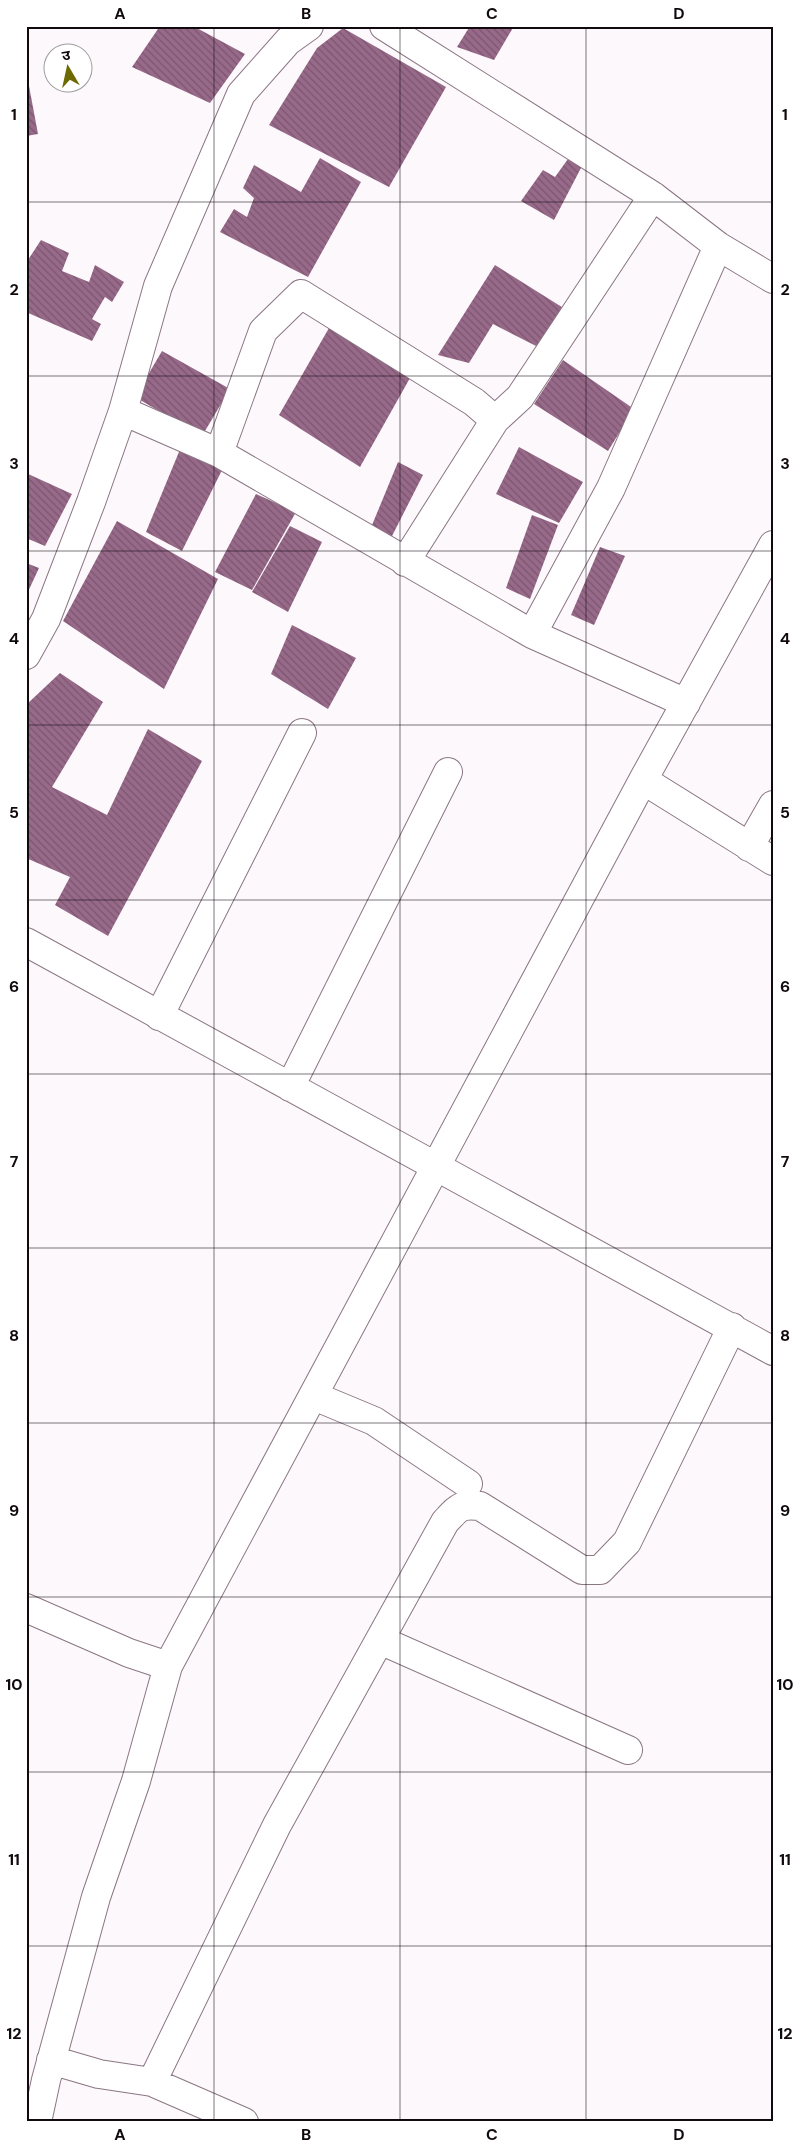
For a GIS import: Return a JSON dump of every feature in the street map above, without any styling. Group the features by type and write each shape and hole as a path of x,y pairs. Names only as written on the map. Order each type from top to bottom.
{"street":[{"path":"26,655 49,610 91,502 123,411 158,286 241,94 288,42 309,26"},
{"path":"384,26 653,196 718,246 773,279"},
{"path":"405,562 495,420 520,397 653,196"},
{"path":"532,634 611,488 718,246"},
{"path":"219,453 263,331 301,294 474,402 495,420"},
{"path":"123,411 219,453 532,634 686,703"},
{"path":"37,2122 51,2060 96,1897 136,1781 168,1666 643,780 773,545"},
{"path":"159,1016 302,733"},
{"path":"290,1087 448,772"},
{"path":"643,780 773,861"},
{"path":"749,847 773,805"},
{"path":"26,942 773,1351"},
{"path":"152,2082 277,1825 445,1522 464,1504 480,1506 582,1570 600,1570 627,1542 732,1327"},
{"path":"314,1396 374,1421 468,1484"},
{"path":"26,1608 129,1653 168,1666"},
{"path":"380,1640 628,1750"},
{"path":"51,2060 99,2074 152,2082 244,2122"}],"building":[{"path":"160,26 193,26 245,54 210,103 132,67"},
{"path":"470,26 514,26 494,60 457,47"},
{"path":"343,28 446,87 389,187 269,125 317,48"},
{"path":"26,70 38,134 26,136"},
{"path":"320,158 361,182 308,277 220,232 234,209 247,217 254,198 243,188 254,165 301,192"},
{"path":"568,159 582,166 554,220 521,201 543,170 555,177"},
{"path":"41,240 69,253 62,271 89,282 95,265 124,282 112,302 105,297 92,319 101,324 92,341 26,312 26,263"},
{"path":"495,265 565,309 540,348 493,324 469,363 438,355"},
{"path":"329,328 410,378 360,467 279,415"},
{"path":"162,351 230,389 202,436 135,397"},
{"path":"563,360 634,409 608,451 534,404"},
{"path":"181,447 223,468 182,551 146,532"},
{"path":"519,447 583,482 559,523 496,494"},
{"path":"398,462 423,475 391,538 370,530"},
{"path":"26,473 72,494 45,546 26,538"},
{"path":"256,494 296,512 252,590 215,572"},
{"path":"532,515 558,525 530,599 506,588"},
{"path":"117,521 218,579 164,689 63,621"},
{"path":"290,526 322,542 288,612 252,592"},
{"path":"600,547 625,556 594,625 571,615"},
{"path":"26,563 39,568 26,596"},
{"path":"292,625 356,658 328,709 271,674"},
{"path":"60,673 103,702 52,787 107,815 148,729 202,761 108,936 55,905 70,877 26,858 26,705"}]}
